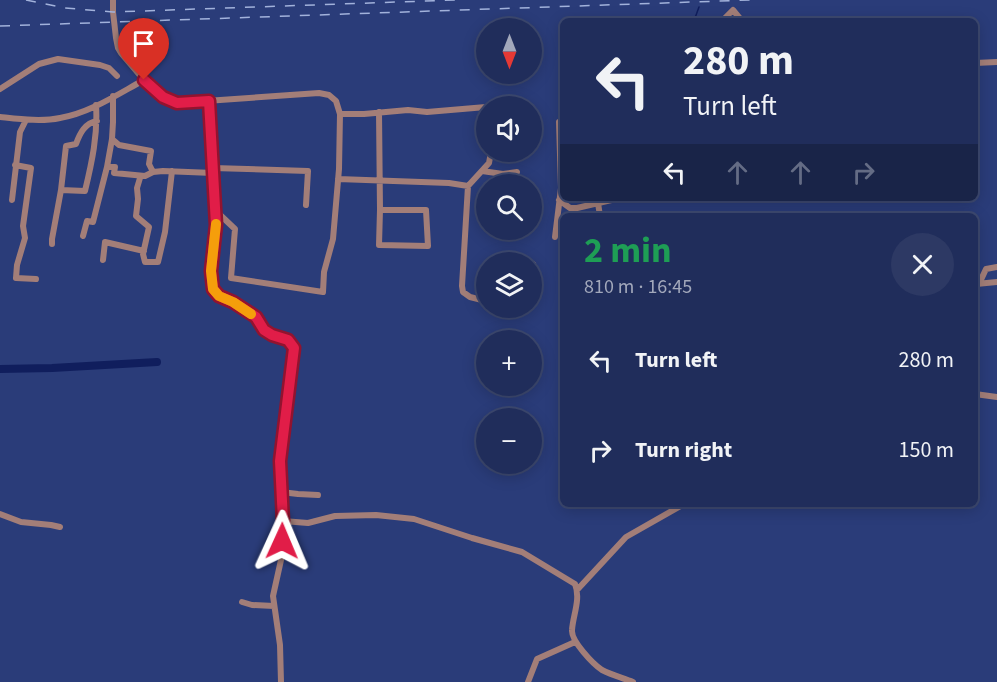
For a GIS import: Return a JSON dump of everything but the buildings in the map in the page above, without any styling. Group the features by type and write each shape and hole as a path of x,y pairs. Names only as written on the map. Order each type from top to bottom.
{"street":[{"path":"113,0 118,48 144,80 163,97 177,103 319,93 329,95 336,101 340,114 338,179 333,239 324,272 322,292 231,278 235,230 216,211"},
{"path":"0,89 39,64 58,59 100,65 109,68 117,76"},
{"path":"978,63 997,62"},
{"path":"0,117 26,120 60,118 84,111 144,80"},
{"path":"83,236 87,221 93,222 107,167 112,139 113,96"},
{"path":"209,101 216,211 211,271 213,289 219,296 256,317 264,330 288,340 294,348 280,461 283,521 281,560 273,597 280,645 280,682"},
{"path":"61,190 85,191 95,143 96,105"},
{"path":"340,114 408,110 428,112 476,108"},
{"path":"379,112 379,245 428,246 426,210 380,210"},
{"path":"12,200 20,132 26,120"},
{"path":"52,244 66,146 76,144 80,131 97,121"},
{"path":"112,139 118,145 151,151 149,164 153,172"},
{"path":"476,298 463,292 462,286 468,186 489,162"},
{"path":"15,165 31,168 23,226 25,238 17,265 16,278 36,279"},
{"path":"107,167 115,167 114,173 145,176 153,172 172,171 308,171 306,205"},
{"path":"140,178 137,188 136,216 149,227 143,254 145,261 158,262 165,232 172,171"},
{"path":"482,171 503,174 517,172"},
{"path":"338,179 449,183 468,186"},
{"path":"555,237 560,200"},
{"path":"561,201 570,208 607,201"},
{"path":"598,203 600,213"},
{"path":"46,230 54,232"},
{"path":"103,260 105,242 144,250"},
{"path":"978,282 986,269 997,267"},
{"path":"978,284 997,282"},
{"path":"978,394 997,397"},
{"path":"281,492 318,495"},
{"path":"577,590 626,537 679,507"},
{"path":"0,514 21,522 60,527"},
{"path":"283,521 308,523 334,516 376,515 414,519 522,552 575,584 577,590 571,633 575,642 603,670 633,682"},
{"path":"242,602 274,606"},
{"path":"528,682 537,658 575,642"}],"waterway":[{"path":"695,18 699,7"},
{"path":"0,369 157,362"}],"railway":[{"path":"26,0 65,8 113,12 455,0"},
{"path":"0,26 750,0"}],"slow traffic":[{"path":"216,224 211,271 213,289 219,296 251,314"}],"route":[{"path":"144,80 163,97 177,103 209,101 216,225 211,271 213,289 219,296 256,317 264,330 288,340 294,348 280,461 282,541"}]}
